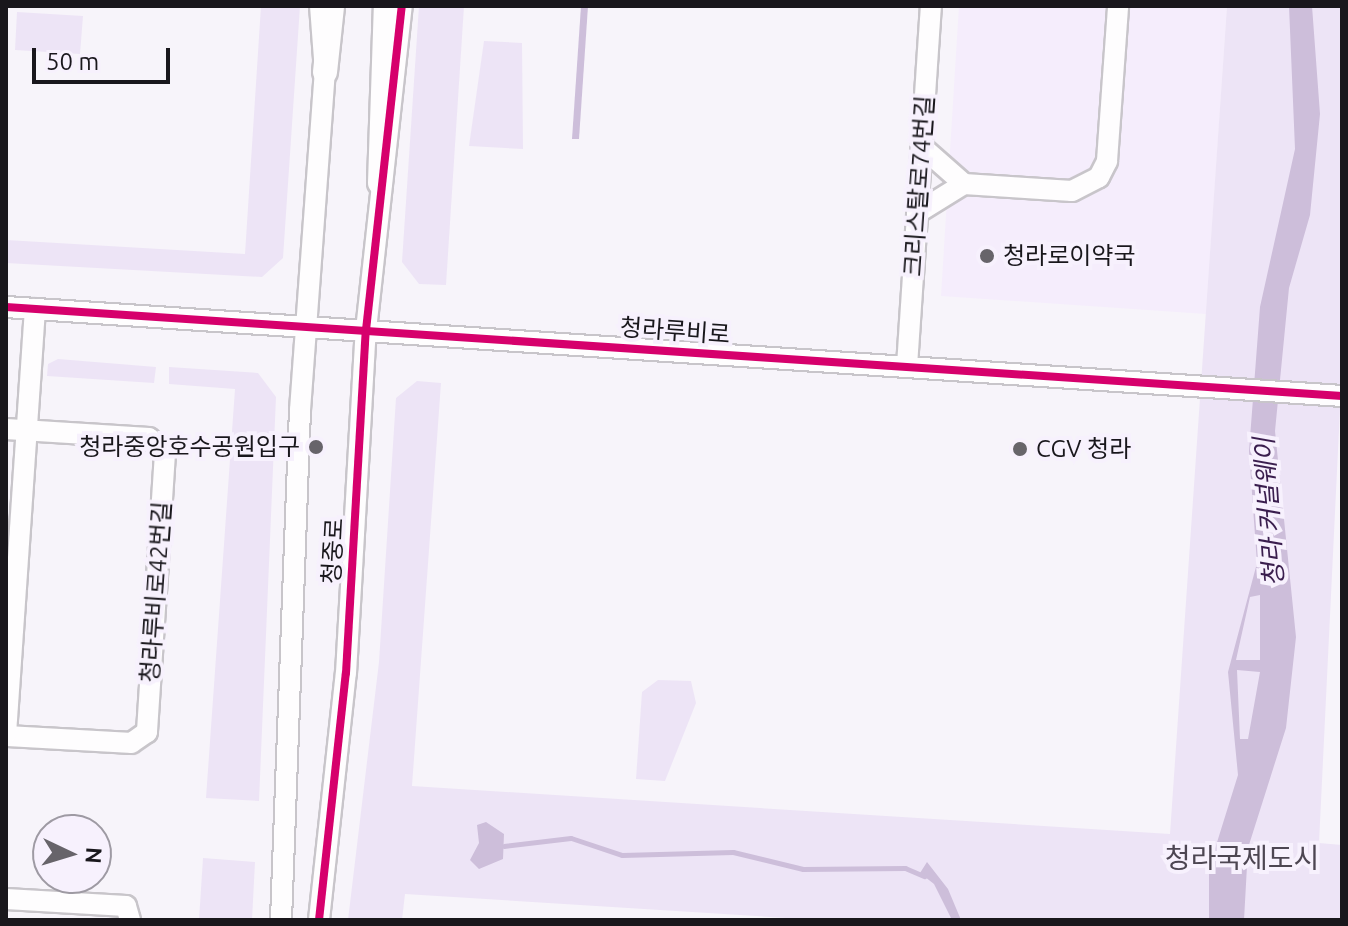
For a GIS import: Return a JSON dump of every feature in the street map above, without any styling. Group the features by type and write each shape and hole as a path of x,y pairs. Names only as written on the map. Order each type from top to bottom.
{"main road":[{"name":"청중로","path":"325,72 332,6"},
{"name":"청중로","path":"380,183 386,6"}],"street":[{"path":"320,6 325,72"},
{"path":"380,183 395,112 402,6"},
{"name":"크리스탈로74번길","path":"907,366 931,6"},
{"name":"크리스탈로74번길","path":"964,184 1072,191 1099,177 1107,161 1118,6"},
{"name":"청중로","path":"281,920 306,327 325,72"},
{"path":"917,213 964,184 922,147"},
{"name":"청중로","path":"319,920 346,673 366,330 380,183"},
{"name":"청라루비로","path":"6,307 1342,396"},
{"name":"청라루비로42번길","path":"16,430 149,438 165,453 147,732 131,743 6,735 16,430 35,309"},
{"path":"6,899 126,906 130,920"}],"shaded area":[{"path":"261,6 300,6 283,258 262,277 6,263 6,240 245,254"},
{"path":"419,6 464,6 446,285 419,284 402,262"},
{"path":"959,6 1227,6 1206,314 941,296"},
{"path":"1227,6 1342,6 1342,368 1319,843 1342,845 1342,920 818,920 405,894 402,920 348,920 379,662 396,398 417,381 441,383 412,786 1170,834"},
{"path":"17,12 83,16 80,54 15,50"},
{"path":"484,41 522,43 523,149 469,146"},
{"path":"58,359 156,367 154,383 47,376 48,364"},
{"path":"169,367 258,373 276,397 259,801 206,798 235,389 169,384"},
{"path":"658,680 691,681 696,703 665,781 636,779 642,692"},
{"path":"203,858 255,862 252,920 199,920"}],"water":[{"path":"581,6 588,6 579,139 572,139"},
{"name":"청라 커널웨이","path":"1289,6 1312,6 1320,114 1310,215 1289,288 1275,431 1296,637 1286,728 1248,848 1244,920 1209,920 1209,868 1238,775 1228,672 1257,563 1249,451 1260,307 1295,149","holes":["1260,595 1260,660 1236,660 1250,597","1237,670 1260,672 1248,739 1240,739"]},
{"path":"486,822 504,834 503,859 479,869 470,860 479,843 477,825"},
{"path":"927,862 948,889 961,920 952,920 934,884 920,873"}],"waterway":[{"path":"504,846 571,838 622,855 733,852 803,869 905,868 924,876"}],"cycle path":[{"path":"319,920 346,673 366,330 402,6"},
{"path":"6,307 1342,396"}],"place":[{"name":"청라로이약국","path":"987,256"},
{"name":"청라중앙호수공원입구","path":"316,447"},
{"name":"CGV 청라","path":"1020,449"}],"district":[{"name":"청라국제도시","path":"1242,858"}]}
